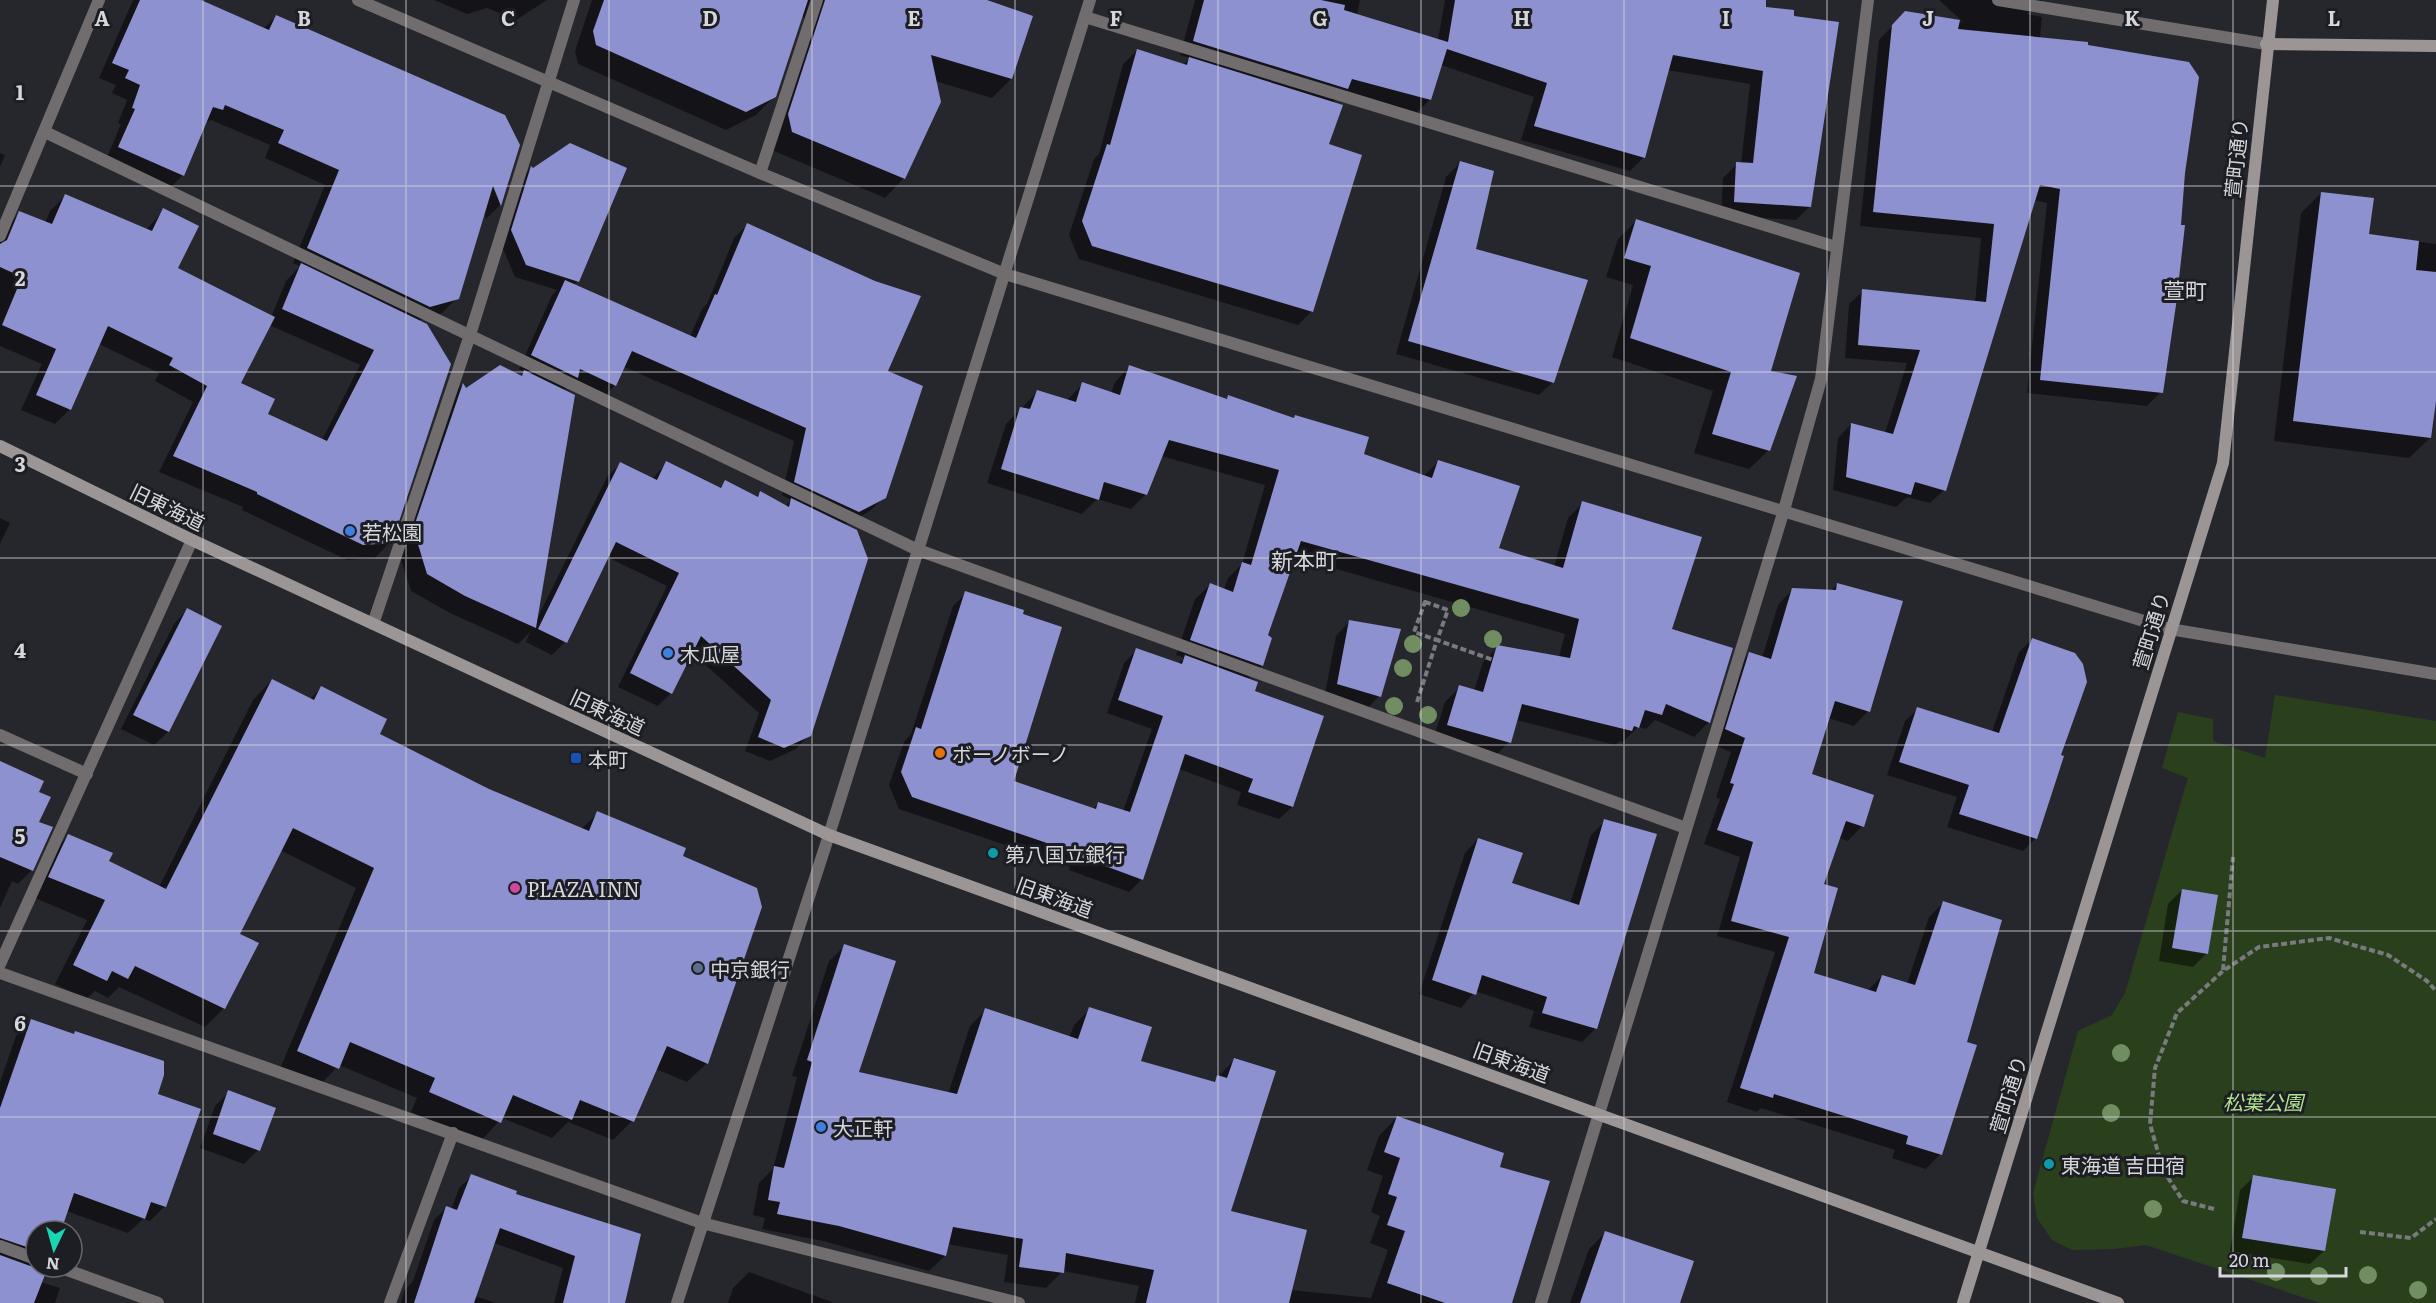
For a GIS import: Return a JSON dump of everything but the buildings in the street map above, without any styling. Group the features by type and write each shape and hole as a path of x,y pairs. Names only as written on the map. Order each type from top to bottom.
{"street":[{"path":"0,236 99,0"},
{"path":"358,0 760,173 1005,274 2170,629 2436,674"},
{"path":"373,624 470,335 574,0"},
{"path":"760,173 817,0"},
{"path":"677,1303 829,835 1090,0"},
{"path":"1541,1303 1784,510 1821,379 1868,0"},
{"path":"1998,0 2266,44 2436,46"},
{"name":"萱町通り","path":"1978,1253 2223,463 2266,44 2273,0"},
{"path":"1085,17 1836,247"},
{"path":"45,132 918,550 1686,828"},
{"name":"旧東海道","path":"0,446 192,540 829,835 2118,1303"},
{"path":"0,964 192,540"},
{"path":"0,735 87,774"},
{"path":"0,973 702,1223 1019,1303"},
{"path":"390,1303 453,1133"},
{"path":"0,1246 24,1255"},
{"path":"1963,1303 1978,1253"},
{"path":"84,1276 158,1303"}],"path":[{"path":"1408,728 1437,640 1448,610 1425,602 1414,632 1437,640 1493,660"},
{"path":"2223,971 2233,857"},
{"path":"2214,1209 2183,1201 2163,1170 2150,1124 2155,1068 2177,1013 2223,971 2259,947 2329,938 2388,956 2427,981 2436,991"},
{"path":"2360,1232 2411,1238 2436,1219"}],"green space":[{"name":"松葉公園","path":"2275,695 2436,721 2436,1303 2320,1303 2146,1245 2114,1249 2072,1250 2052,1240 2037,1218 2033,1193 2078,1031 2112,1015 2125,993 2188,778 2162,768 2178,712 2213,719 2213,741 2265,758"}],"place":[{"name":"若松園","path":"350,531"},
{"name":"木瓜屋","path":"668,653"},
{"name":"ボーノボーノ","path":"940,753"},
{"name":"本町","path":"576,758"},
{"name":"第八国立銀行","path":"993,853"},
{"name":"PLAZA INN","path":"515,888"},
{"name":"中京銀行","path":"698,968"},
{"name":"大正軒","path":"821,1127"},
{"name":"東海道 吉田宿","path":"2049,1164"}],"district":[{"name":"萱町","path":"2185,289"},
{"name":"新本町","path":"1304,559"}]}
